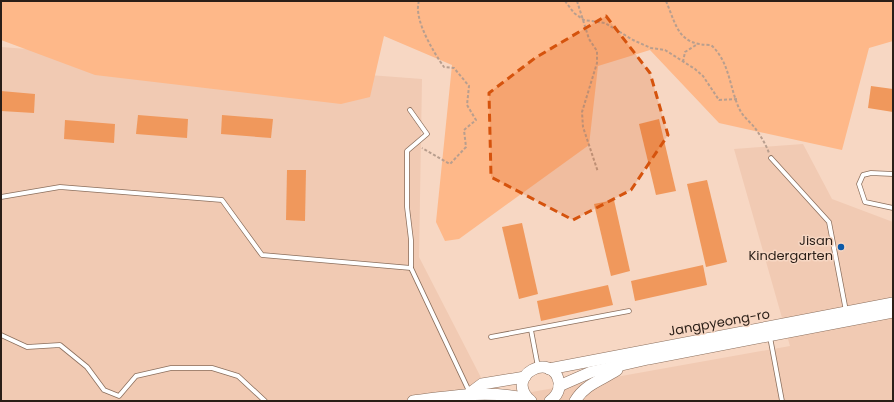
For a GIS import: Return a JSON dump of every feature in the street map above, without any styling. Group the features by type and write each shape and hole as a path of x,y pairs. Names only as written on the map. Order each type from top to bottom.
{"street":[{"name":"Jangpyeong-ro","path":"559,386 591,372 847,316 893,303"},
{"name":"Jangpyeong-ro","path":"847,316 893,312"},
{"name":"Jangpyeong-ro","path":"544,368 569,366 670,345 770,332"},
{"path":"575,401 579,394 595,381 625,364"},
{"path":"530,400 524,392 522,385 525,377 530,370 544,368 556,374 559,386 553,400"},
{"path":"470,393 482,384 525,377"},
{"path":"413,401 470,393 488,396 502,401"},
{"path":"488,396 507,395 530,400"}],"lane":[{"path":"410,110 427,134 407,151 407,208 411,268 470,393"},
{"path":"771,158 829,222 847,316"},
{"path":"893,174 871,173 863,175 859,184 865,202 893,208"},
{"path":"1,197 60,187 222,200 262,255 411,268"},
{"path":"491,337 629,311"},
{"path":"531,330 544,368"},
{"path":"770,332 782,401"},
{"path":"1,335 27,347 60,345 87,367 104,390 119,396 136,376 171,368 212,368 238,376 265,401"}],"path":[{"path":"416,143 450,164 466,147 464,130 476,120 467,105 469,86 454,68 444,67 430,46 421,19 418,5 419,1"},
{"path":"565,1 574,13 584,20 605,23 633,40 651,48 665,50 703,76 719,100 737,99"},
{"path":"577,1 589,39 597,50 597,63 582,112 583,126 598,172"},
{"path":"666,1 680,34 696,45"},
{"path":"683,62 685,52 696,45 711,45 719,52 728,70 740,111 747,121 757,130 771,158"}],"highlighted area":[{"path":"606,16 650,73 668,135 631,190 573,220 491,177 489,93 535,58"}],"shaded area":[{"path":"1,1 893,1 893,41 869,48 842,150 719,123 650,50 598,66 589,145 459,239 445,241 436,222 452,65 384,36 370,97 341,104 95,75 1,40"},
{"path":"1,47 422,79 419,257 492,399 790,346 734,149 803,144 832,199 893,222 893,401 1,401"}],"building":[{"path":"871,86 893,89 893,112 868,108"},
{"path":"1,91 35,94 34,113 1,111"},
{"path":"138,115 188,119 187,138 136,134"},
{"path":"222,115 273,119 271,138 221,134"},
{"path":"659,119 676,191 656,195 639,124"},
{"path":"65,120 115,124 114,143 64,139"},
{"path":"287,170 306,170 305,221 286,220"},
{"path":"707,180 727,262 706,267 687,184"},
{"path":"614,200 630,271 611,276 594,204"},
{"path":"522,223 538,294 519,299 502,227"},
{"path":"703,265 707,285 635,301 631,281"},
{"path":"608,285 613,305 541,321 537,301"}],"place":[{"name":"Jisan Kindergarten","path":"841,247"}]}
